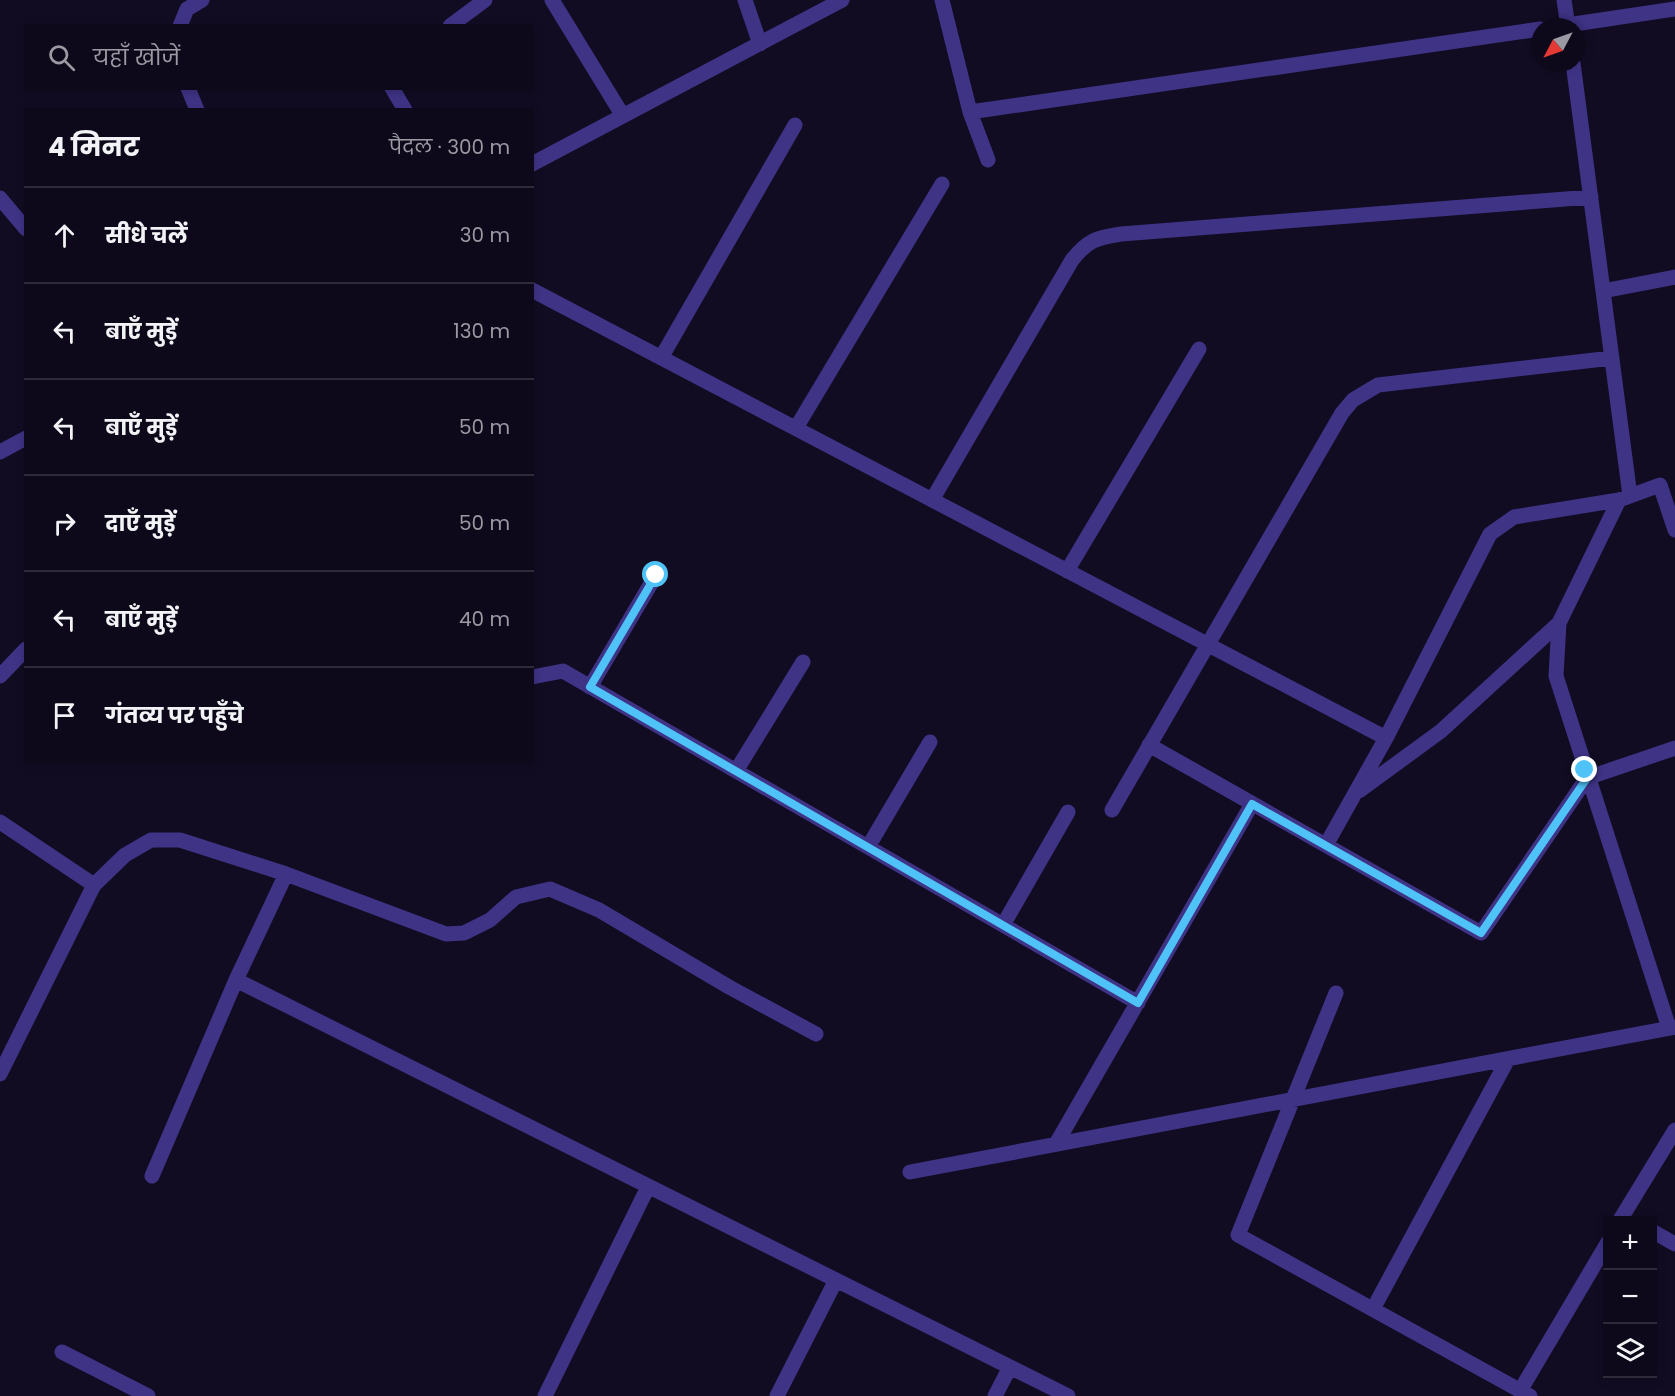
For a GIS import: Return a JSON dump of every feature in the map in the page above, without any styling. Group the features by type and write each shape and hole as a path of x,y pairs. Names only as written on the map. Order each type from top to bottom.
{"street":[{"path":"181,24 187,9 202,0"},
{"path":"453,24 485,0"},
{"path":"552,0 623,116"},
{"path":"745,0 760,44"},
{"path":"534,163 842,0"},
{"path":"942,0 970,112 987,160"},
{"path":"1563,18 1564,0"},
{"path":"1585,23 1675,9"},
{"path":"970,112 1531,30"},
{"path":"1355,794 1441,731 1559,623 1624,498 1612,358 1574,72"},
{"path":"189,90 195,108"},
{"path":"393,90 404,108"},
{"path":"662,358 795,125"},
{"path":"796,428 942,184"},
{"path":"932,500 1072,260 1083,246 1097,238 1121,234 1591,197"},
{"path":"0,198 24,227"},
{"path":"1603,291 1675,277"},
{"path":"534,291 1386,738"},
{"path":"1067,571 1199,349"},
{"path":"1112,810 1342,413 1353,400 1378,384 1612,358"},
{"path":"0,452 24,439"},
{"path":"1326,845 1386,738 1490,534 1514,518 1624,498 1660,485 1675,530"},
{"path":"590,687 656,575"},
{"path":"910,1172 1672,1028 1587,778 1556,676 1559,623"},
{"path":"0,676 24,651"},
{"path":"736,771 803,662"},
{"path":"534,677 563,671 1138,1003"},
{"path":"868,847 930,742"},
{"path":"1149,745 1481,933 1587,778 1675,748"},
{"path":"1056,1144 1252,804"},
{"path":"1002,925 1068,812"},
{"path":"0,822 94,885"},
{"path":"0,1074 94,885 124,855 151,840 180,840 286,874 446,934 464,933 490,920 516,897 550,889 599,910 729,987 816,1034"},
{"path":"152,1176 236,980 286,874"},
{"path":"236,980 1068,1396"},
{"path":"1336,993 1238,1235 1525,1393 1603,1251"},
{"path":"1373,1309 1508,1059"},
{"path":"1627,1216 1675,1130"},
{"path":"545,1396 648,1186"},
{"path":"1657,1233 1675,1244"},
{"path":"777,1396 836,1280"},
{"path":"62,1352 148,1396"},
{"path":"995,1396 1010,1367"}],"route":[{"path":"656,575 590,687 1138,1003 1252,804 1481,933 1587,778 1585,770"}]}
